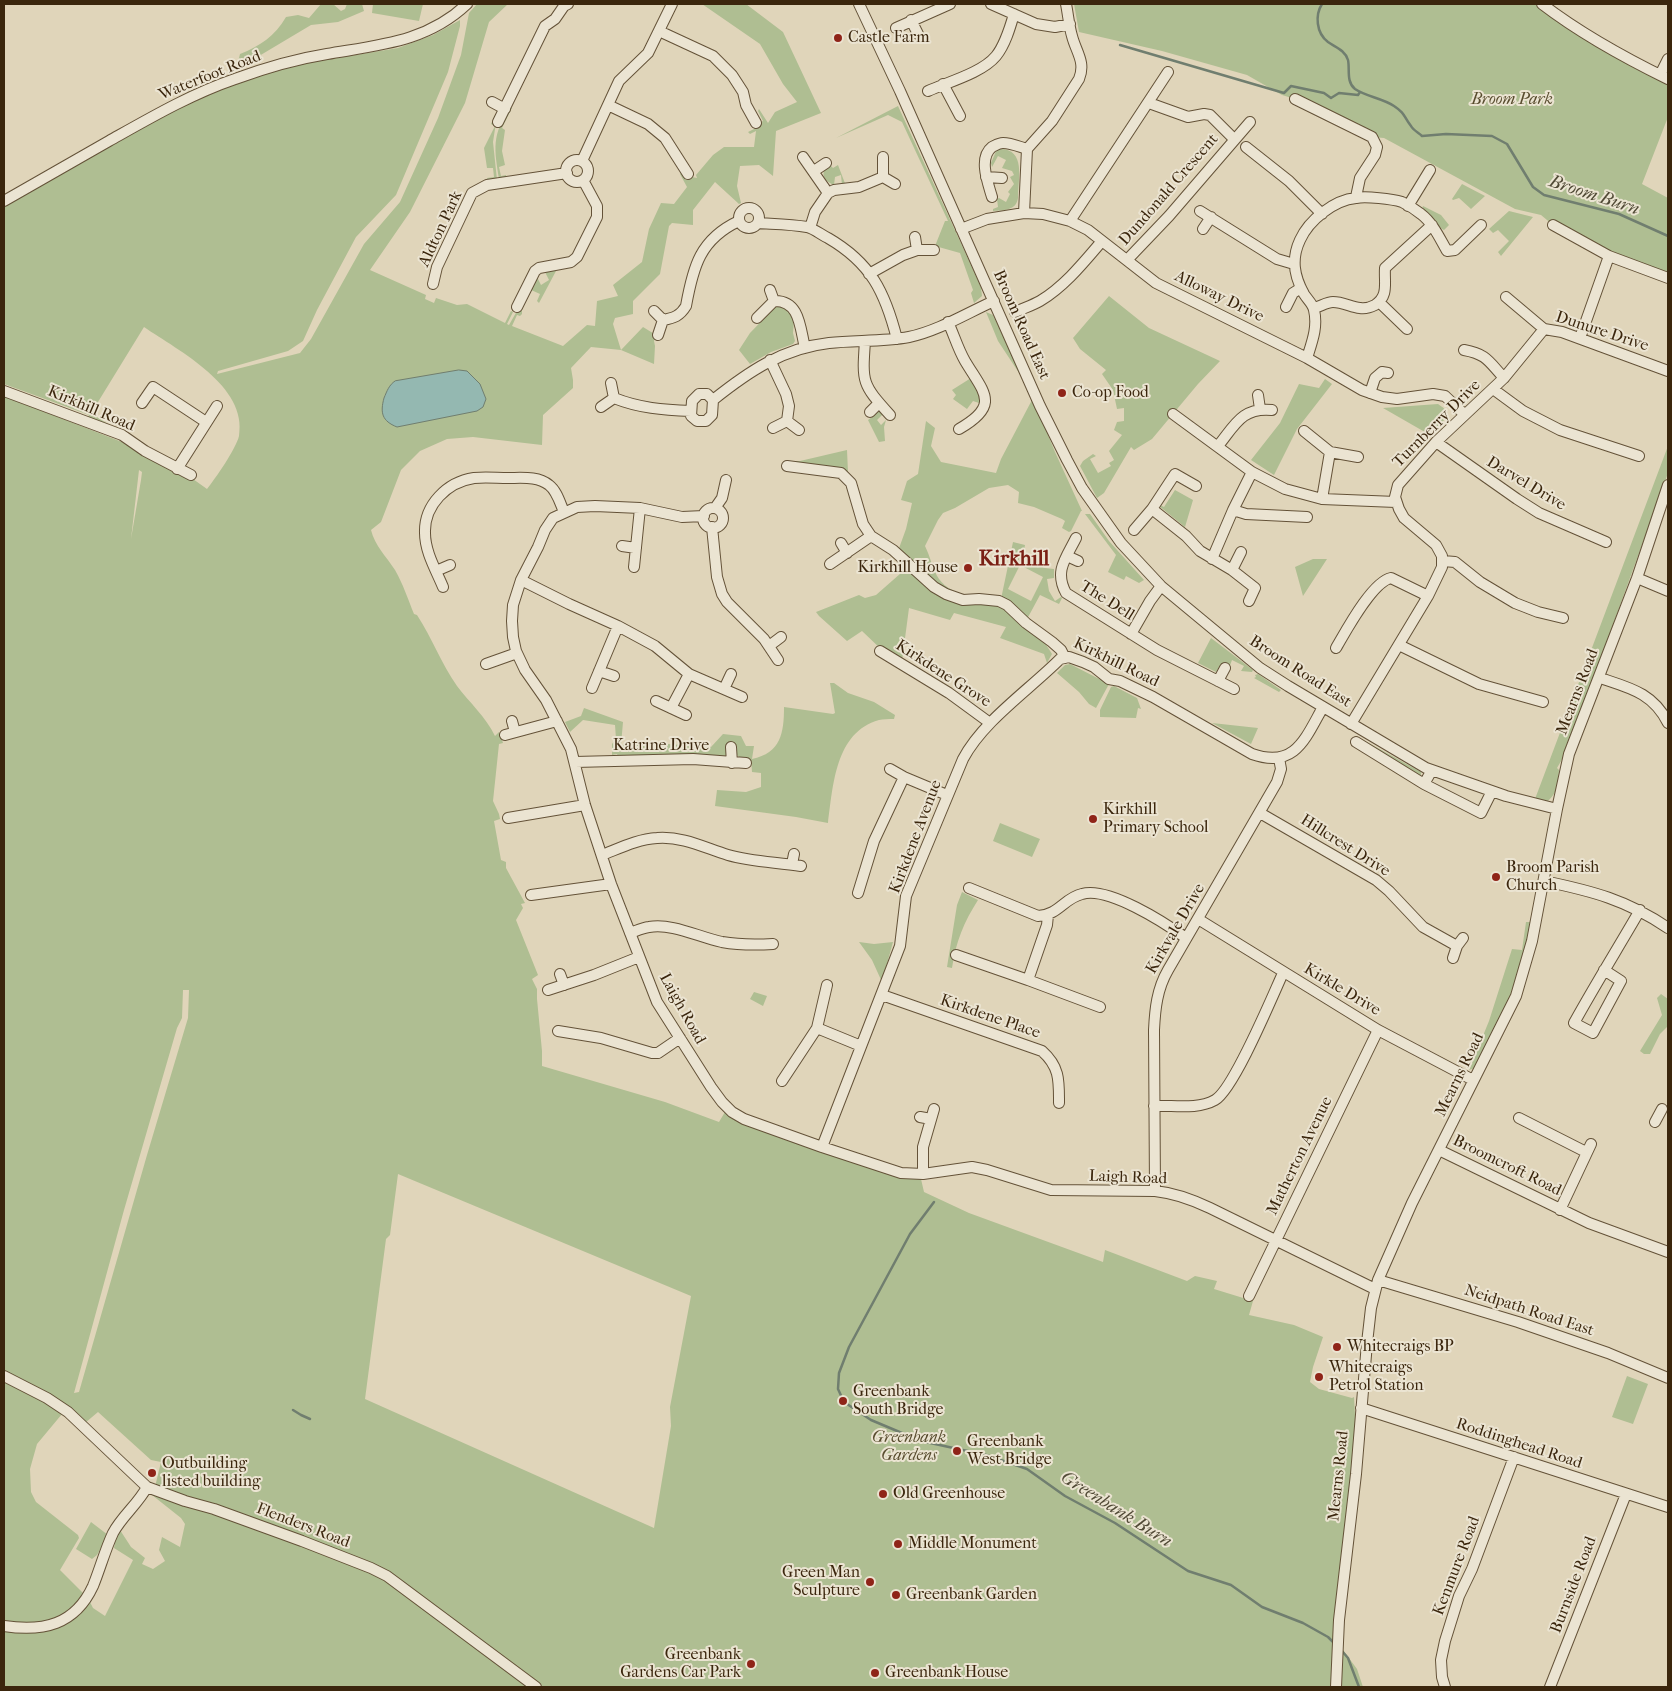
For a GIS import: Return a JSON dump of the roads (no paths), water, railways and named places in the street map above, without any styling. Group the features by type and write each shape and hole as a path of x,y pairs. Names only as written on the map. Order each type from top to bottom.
{"street":[{"name":"Waterfoot Road","path":"4,201 148,119 234,79 292,62 416,36 447,21 467,4"},
{"path":"498,122 545,26 556,19 564,6 568,4"},
{"path":"582,161 619,81 648,53 672,4"},
{"name":"Broom Road East","path":"859,4 1043,410 1082,488 1121,543 1161,586 1260,668 1323,707 1432,770 1492,791 1557,809"},
{"path":"896,28 950,4"},
{"path":"991,4 1036,24 1055,27 1070,24"},
{"path":"1024,213 1027,149 1052,121 1082,72 1081,59 1072,37 1066,4"},
{"path":"1542,4 1579,30 1664,77 1668,59"},
{"path":"928,91 989,64 997,55 1008,35 1014,14"},
{"path":"912,20 918,34"},
{"path":"659,31 713,56 728,71 743,92 746,105 756,123"},
{"path":"1070,221 1168,72"},
{"path":"943,84 960,116"},
{"path":"1295,98 1372,137 1377,147 1375,155 1360,178 1356,198"},
{"path":"492,102 505,109"},
{"name":"Dundonald Crescent","path":"1149,102 1188,117 1204,114 1210,115 1234,139"},
{"path":"608,105 648,124 666,138 688,174"},
{"name":"Dundonald Crescent","path":"1127,260 1169,216 1250,122"},
{"path":"992,197 986,177 985,162 992,147 1003,143 1027,149"},
{"path":"1246,147 1289,181 1322,214"},
{"path":"803,157 828,193"},
{"path":"882,177 883,157"},
{"path":"572,161 582,161 588,168 587,175 580,181 572,180 567,173 567,167 572,161"},
{"path":"814,171 826,164"},
{"path":"1408,206 1430,170"},
{"name":"Aldton Park","path":"433,284 437,267 472,193 486,185 567,173"},
{"path":"882,177 895,184"},
{"path":"810,228 815,212 828,193 834,190 859,187 882,177"},
{"path":"986,177 1002,178"},
{"path":"517,307 535,271 540,268 571,262 577,257 597,217 597,206 583,180"},
{"path":"1307,358 1316,332 1314,308 1295,277 1294,264 1300,240 1305,230 1322,214 1342,201 1356,198 1402,202 1423,215 1432,225 1448,251 1452,252 1481,225"},
{"path":"758,223 758,213 749,208 740,212 739,221 742,226 749,229 758,223 785,224 810,228 845,248 870,274 889,308 897,339"},
{"path":"1200,211 1277,259 1294,264"},
{"name":"Alloway Drive","path":"961,229 988,219 1024,213 1043,214 1070,221 1088,230 1156,283 1307,358 1370,393 1382,398 1397,399 1433,394 1445,396 1464,414"},
{"path":"1203,229 1211,217"},
{"path":"664,320 676,317 686,306 698,261 704,248 727,226 739,221"},
{"path":"1553,224 1609,256 1668,278"},
{"path":"1314,308 1330,302 1346,303 1359,308 1370,308 1379,302 1383,298 1385,289 1385,268 1432,225"},
{"path":"915,237 917,250"},
{"path":"1015,312 1040,301 1053,292 1077,270 1102,241"},
{"path":"870,274 903,255 917,250 934,250"},
{"path":"1580,338 1609,256"},
{"path":"1286,307 1293,293 1301,288"},
{"path":"770,290 774,301"},
{"name":"Dunure Drive","path":"1506,297 1544,329 1553,329 1580,338 1668,371"},
{"path":"758,318 774,301 781,301 794,308 798,314 805,348"},
{"path":"713,400 753,370 770,360 805,348 829,343 897,339 923,332 994,301"},
{"path":"1379,302 1407,329"},
{"path":"654,311 664,320"},
{"path":"658,335 664,320"},
{"path":"948,322 964,359 985,395 985,405 980,413 972,421 959,429"},
{"name":"Turnberry Drive","path":"1396,502 1398,484 1464,414 1504,378 1544,329"},
{"path":"865,341 864,381 868,390 890,416"},
{"path":"1464,350 1478,352 1484,356 1504,378"},
{"path":"770,360 786,394 789,406 787,422"},
{"path":"1370,393 1375,378 1382,372 1388,373"},
{"path":"611,383 614,398"},
{"path":"142,403 153,386 206,422"},
{"path":"1493,389 1523,411 1560,430 1639,456"},
{"name":"Kirkhill Road","path":"4,391 122,435 145,451 191,475"},
{"path":"699,394 707,394 713,400 712,415 706,421 701,422 694,419 691,412 692,401 699,394"},
{"path":"1258,395 1260,409"},
{"path":"614,398 628,404 649,408 691,412"},
{"path":"601,407 614,398"},
{"path":"870,412 879,403"},
{"path":"178,469 217,406"},
{"path":"1218,446 1243,417 1260,409 1272,410"},
{"path":"1173,414 1252,472 1285,489 1322,499 1396,502 1404,518 1436,546 1442,556 1440,573 1428,596 1351,724"},
{"path":"972,421 978,431"},
{"path":"773,428 787,422"},
{"path":"787,422 799,430"},
{"path":"1304,431 1330,452 1358,457"},
{"name":"Darvel Drive","path":"1436,442 1539,513 1606,542"},
{"path":"1322,499 1330,452"},
{"path":"787,466 841,473 851,483 863,524 871,536 830,564"},
{"path":"1212,559 1252,472"},
{"path":"1134,530 1152,509 1174,474 1196,486"},
{"path":"444,587 426,545 424,532 431,507 439,495 461,481 474,478 538,479 550,486 558,497 564,512 578,507 640,508 692,518 704,516 709,509 716,508 721,512 722,521 718,526 712,527 706,524 704,516"},
{"path":"716,508 722,498 726,480"},
{"name":"Mearns Road","path":"1336,1687 1339,1620 1356,1474 1370,1316 1376,1284 1396,1238 1473,1080 1508,1014 1520,986 1532,941 1569,754 1600,678 1637,578 1668,485"},
{"path":"634,567 640,508"},
{"path":"1152,509 1186,536 1200,551 1232,570 1255,588 1249,601"},
{"path":"1233,510 1246,514 1307,517"},
{"name":"Laigh Road","path":"564,512 553,518 545,530 521,580 513,605 512,621 517,653 525,670 546,700 566,736 575,762 585,804 611,884 658,1002 711,1087 732,1112 822,1147 900,1173 923,1174 972,1168 987,1170 1051,1190 1155,1191 1172,1193 1191,1199 1276,1240 1376,1284"},
{"path":"712,527 716,577 722,594 727,602 764,639 778,660"},
{"name":"Kirkhill Road","path":"871,536 893,550 934,587 946,594 963,600 979,598 999,601 1007,605 1026,623 1052,642 1061,650 1064,658 1075,658 1094,667 1109,679 1120,681 1153,697 1252,754 1263,758 1279,758"},
{"name":"The Dell","path":"1076,538 1061,568 1062,581 1066,593 1158,650 1234,689"},
{"path":"841,543 847,553"},
{"path":"622,546 636,548"},
{"path":"1232,570 1241,552"},
{"path":"1067,556 1078,561"},
{"path":"1443,560 1455,562 1480,582 1515,603 1538,612 1563,618"},
{"path":"436,570 450,565"},
{"path":"1336,648 1356,615 1384,579 1391,578 1428,596"},
{"path":"1637,578 1668,591"},
{"path":"521,580 618,626 655,646 688,674 742,696"},
{"name":"The Dell","path":"1131,634 1161,586"},
{"path":"592,688 618,626"},
{"path":"769,646 781,637"},
{"path":"1399,645 1479,684 1543,702"},
{"path":"486,664 517,653"},
{"name":"Kirkdene Grove","path":"884,658 949,693 990,723"},
{"name":"Kirkdene Avenue","path":"822,1147 900,946 906,896 947,795 969,748 990,723 1060,659 1064,658"},
{"path":"1218,681 1225,668"},
{"path":"599,671 614,676"},
{"path":"671,708 688,674"},
{"path":"724,689 730,674"},
{"path":"1600,678 1636,690 1650,698 1662,712 1668,723"},
{"path":"656,701 686,715"},
{"path":"1279,758 1291,754 1304,742 1323,707"},
{"path":"512,721 510,734 557,721"},
{"path":"1356,742 1424,784 1481,813 1492,791"},
{"path":"731,747 732,763"},
{"name":"Kirkvale Drive","path":"1155,1191 1155,1011 1159,989 1186,938 1279,776 1281,769 1279,758"},
{"name":"Katrine Drive","path":"575,762 693,759 746,763"},
{"path":"890,769 947,795"},
{"path":"1424,784 1432,770"},
{"path":"863,887 874,841 904,777"},
{"path":"516,820 585,804"},
{"name":"Hillcrest Drive","path":"1260,812 1376,880 1423,927 1460,942 1453,958"},
{"path":"602,855 644,839 668,837 697,844 728,855 753,860 796,861"},
{"path":"1544,881 1596,892 1624,902 1668,928"},
{"path":"531,895 545,899 611,884"},
{"path":"969,888 1038,916 1048,915 1082,893 1102,894 1138,908 1186,938"},
{"path":"1604,970 1622,981 1593,1033 1574,1023 1604,970 1640,910"},
{"path":"1028,980 1047,925 1048,915"},
{"name":"Kirkle Drive","path":"1198,919 1378,1030 1473,1080"},
{"path":"630,933 650,926 682,930 704,938 753,949 773,944"},
{"path":"956,955 1100,1007"},
{"path":"548,990 640,957"},
{"path":"1154,1106 1194,1106 1205,1104 1220,1096 1233,1077 1283,972"},
{"path":"560,974 564,985"},
{"path":"788,1078 817,1028 829,999 827,986"},
{"name":"Kirkdene Place","path":"882,995 1042,1051 1051,1059 1056,1068 1062,1097"},
{"path":"817,1028 861,1046"},
{"path":"564,1029 652,1053 658,1053 680,1038"},
{"name":"Matherton Avenue","path":"1249,1296 1378,1030"},
{"path":"920,1117 932,1114 923,1147 923,1174"},
{"path":"1659,1116 1668,1121"},
{"name":"Broomcroft Road","path":"1519,1118 1588,1148 1560,1210"},
{"name":"Broomcroft Road","path":"1439,1150 1589,1223 1668,1252"},
{"name":"Neidpath Road East","path":"1376,1284 1518,1322 1608,1353 1668,1378"},
{"name":"Flenders Road","path":"4,1376 48,1398 68,1412 147,1487 302,1541 387,1576 536,1687"},
{"name":"Roddinghead Road","path":"1361,1408 1668,1507"},
{"name":"Kenmure Road","path":"1445,1687 1442,1677 1441,1660 1445,1641 1459,1596 1472,1569 1514,1457"},
{"path":"4,1626 23,1629 50,1626 60,1622 79,1608 93,1585 113,1534 147,1487"},
{"name":"Burnside Road","path":"1550,1687 1626,1494"}],"water":[{"path":"459,370 467,371 480,384 486,399 483,407 477,411 397,427 388,422 383,416 384,398 395,381"}],"waterway":[{"name":"Broom Burn","path":"1322,4 1318,13 1319,29 1324,38 1347,57 1349,79 1352,86 1360,92 1385,101 1398,109 1422,136 1446,134 1492,136 1507,144 1533,187 1544,195 1619,214 1668,236"},
{"path":"1120,45 1284,93 1291,86 1324,93 1331,98 1339,93 1358,95 1360,92"},
{"name":"Greenbank Burn","path":"934,1202 910,1234 849,1347 839,1373 838,1389 844,1402 871,1420 921,1441 986,1455 1027,1469 1065,1496 1115,1523 1188,1571 1231,1585 1262,1607 1303,1623 1328,1637 1334,1643"},
{"path":"293,1410 310,1419"},
{"name":"Greenbank Burn","path":"1342,1651 1348,1658 1359,1687"}],"place":[{"name":"Castle Farm","path":"838,38"},
{"name":"Co-op Food","path":"1062,393"},
{"name":"Kirkhill House","path":"968,568"},
{"name":"Kirkhill Primary School","path":"1093,819"},
{"name":"Broom Parish Church","path":"1496,877"},
{"name":"Whitecraigs BP","path":"1337,1347"},
{"name":"Whitecraigs Petrol Station","path":"1319,1377"},
{"name":"Greenbank South Bridge","path":"843,1401"},
{"name":"Greenbank West Bridge","path":"957,1451"},
{"name":"Outbuilding listed building","path":"152,1473"},
{"name":"Old Greenhouse","path":"883,1494"},
{"name":"Middle Monument","path":"898,1544"},
{"name":"Green Man Sculpture","path":"870,1582"},
{"name":"Greenbank Garden","path":"896,1595"},
{"name":"Greenbank Gardens Car Park","path":"751,1664"},
{"name":"Greenbank House","path":"875,1673"}],"district":[{"name":"Kirkhill","path":"1014,560"}],"park label":[{"name":"Broom Park","path":"1512,100"},
{"name":"Greenbank Gardens","path":"909,1447"}]}
